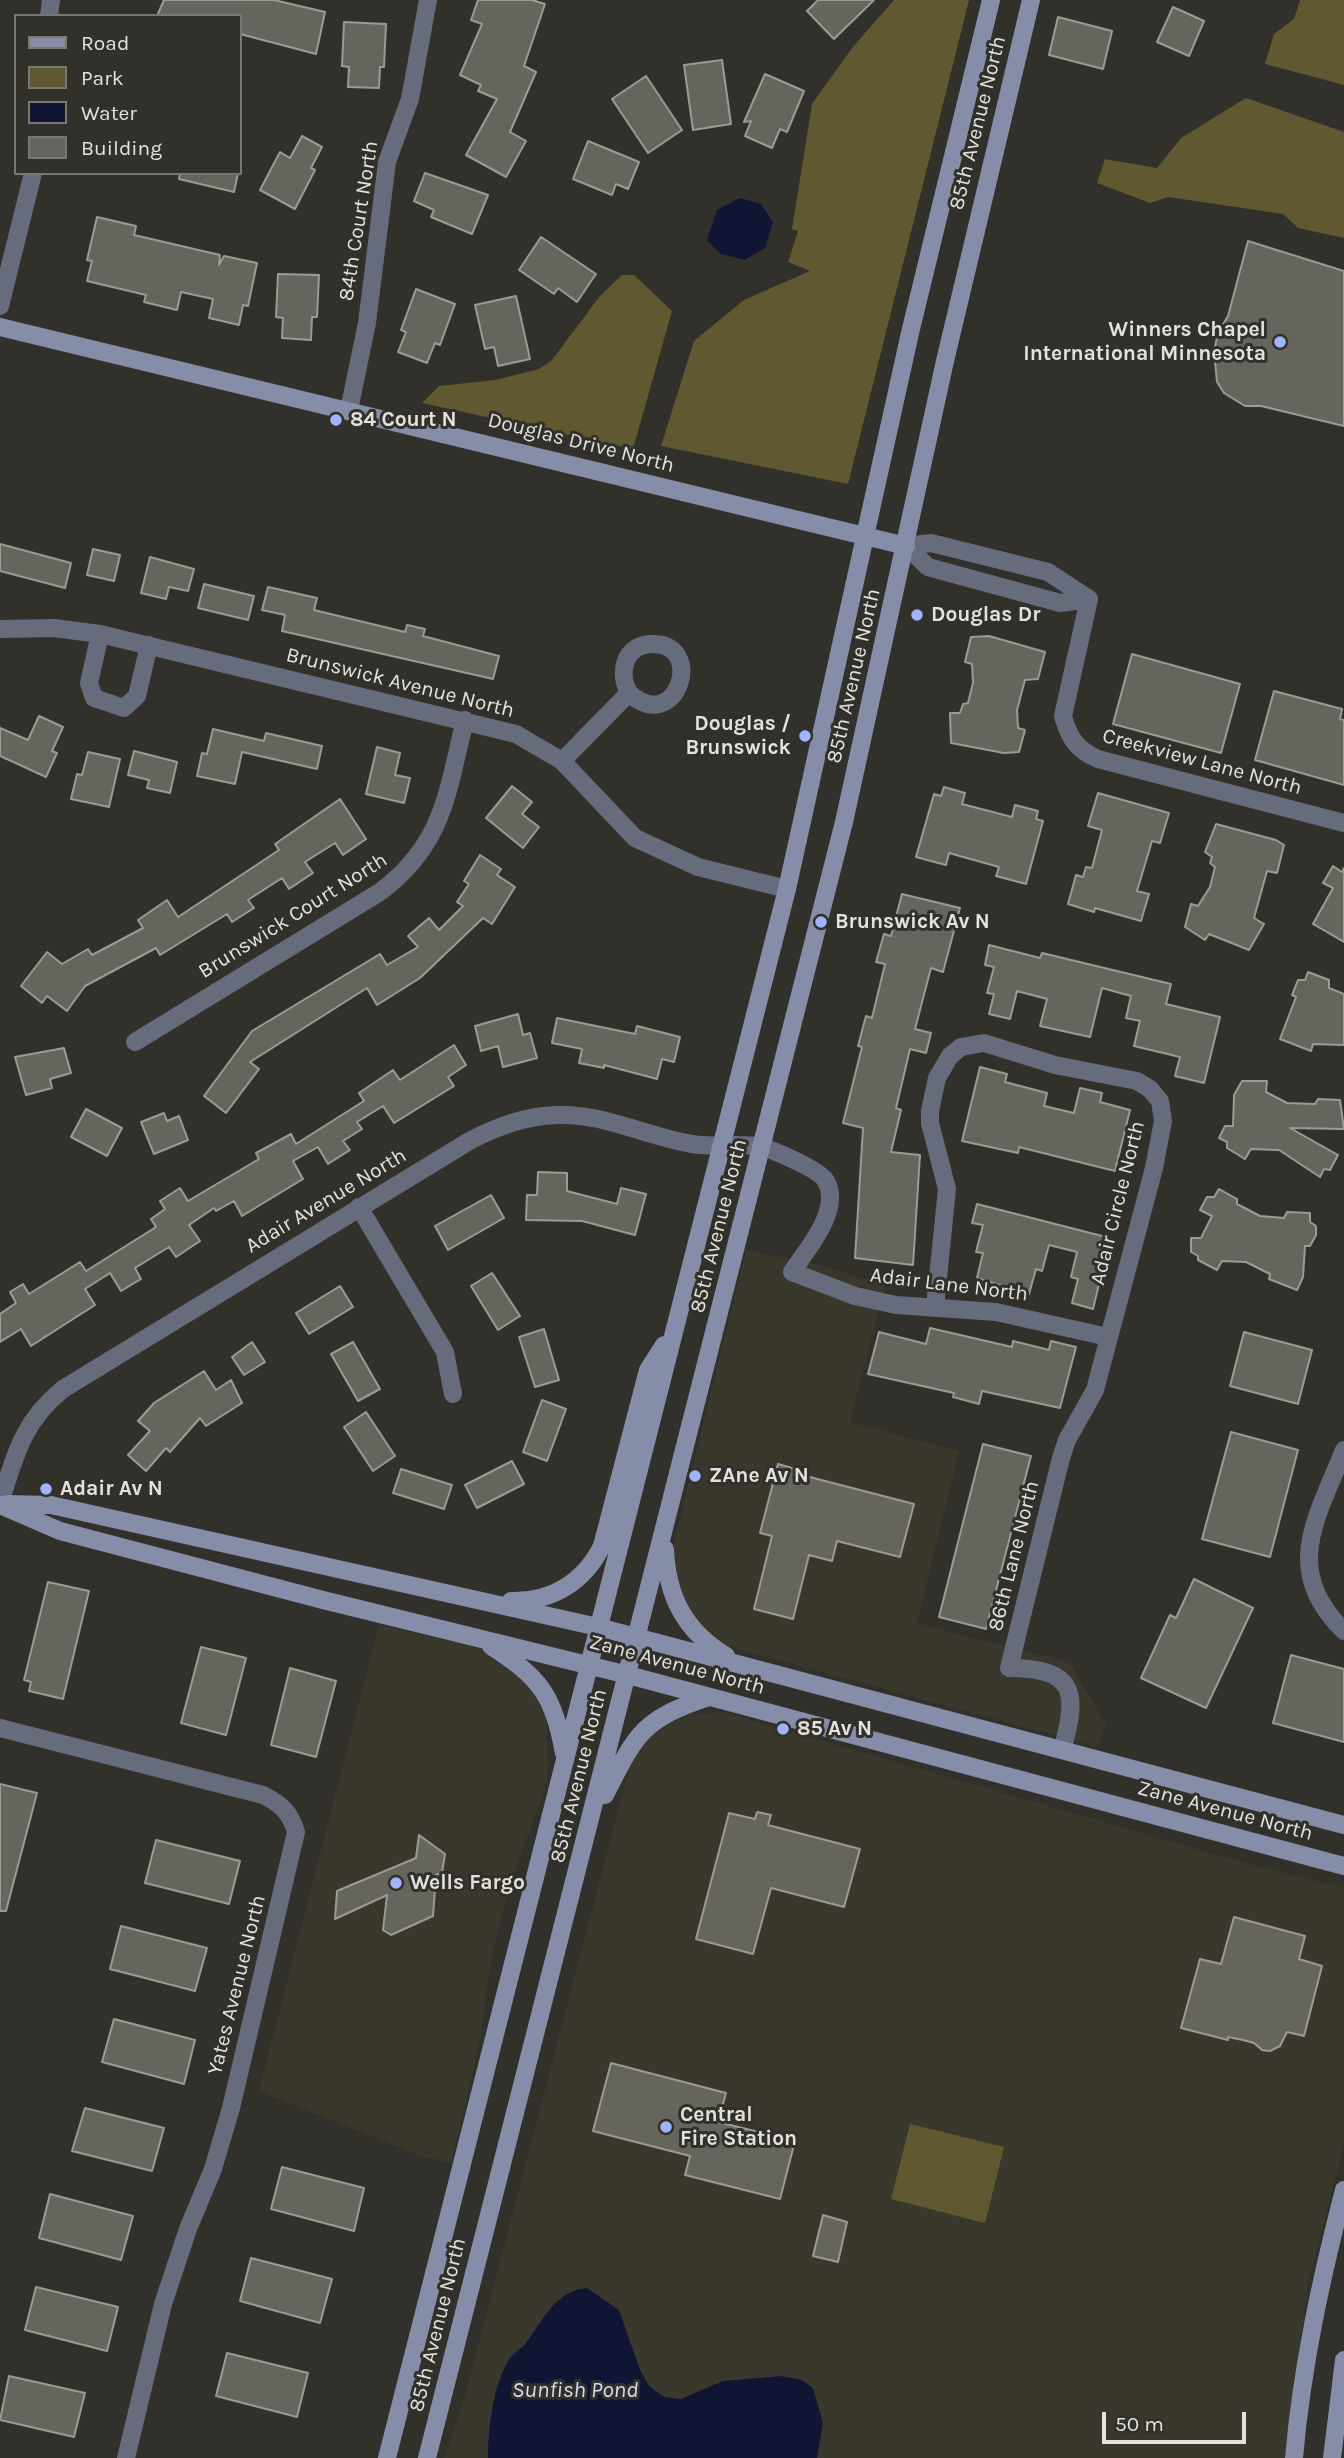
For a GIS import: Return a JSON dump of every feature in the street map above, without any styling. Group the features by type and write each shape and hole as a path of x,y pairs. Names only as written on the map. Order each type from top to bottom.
{"main road":[{"name":"85th Avenue North","path":"387,2458 787,888 929,253 991,0"},
{"name":"85th Avenue North","path":"427,2458 850,796 945,361 1031,0"},
{"name":"Douglas Drive North","path":"0,327 906,546"},
{"path":"485,1600 517,1601 550,1595 571,1585 592,1565 602,1546 649,1370 674,1331"},
{"name":"Zane Avenue North","path":"0,1504 51,1504 485,1600 775,1673 1344,1825"},
{"name":"Zane Avenue North","path":"0,1504 60,1531 628,1675 1344,1866"},
{"path":"664,1530 666,1573 679,1612 688,1624 712,1648 730,1659 775,1673"},
{"path":"479,1638 527,1670 547,1696 557,1717 565,1761"},
{"path":"589,1826 637,1735 658,1717 709,1697"},
{"path":"1294,2458 1306,2355 1344,2190"},
{"path":"1332,2458 1344,2360"}],"street":[{"name":"84th Court North","path":"349,410 367,323 387,162 411,99 428,0"},
{"path":"0,306 33,175"},
{"name":"Douglas Drive North","path":"906,546 930,543 1048,572 1089,599"},
{"name":"Douglas Drive North","path":"906,546 928,567 1060,603 1089,599"},
{"name":"Creekview Lane North","path":"1089,599 1063,716 1067,732 1077,747 1098,759 1344,823"},
{"name":"Brunswick Avenue North","path":"0,629 54,628 100,634 516,734 562,761 635,838 698,867 787,888"},
{"path":"100,634 89,683 93,698 109,706 124,708 137,696 149,646"},
{"path":"562,761 629,693"},
{"name":"Brunswick Court North","path":"135,1042 380,892 403,874 422,853 436,828 466,720"},
{"name":"Adair Circle North","path":"935,1307 947,1189 930,1124 932,1101 937,1078 950,1056 961,1047 984,1043 1055,1065 1137,1081 1150,1089 1160,1101 1163,1121 1160,1141 1108,1337"},
{"name":"Adair Avenue North","path":"0,1504 26,1428 41,1407 63,1389 359,1207 499,1125 530,1117 560,1115 594,1119 694,1145 762,1147"},
{"name":"Adair Lane North","path":"762,1147 817,1171 826,1181 830,1194 821,1228 792,1272 855,1296 896,1305 1038,1319 1108,1337"},
{"path":"359,1207 445,1352 453,1394"},
{"name":"86th Lane North","path":"1062,1750 1071,1708 1070,1695 1065,1684 1048,1671 1009,1668 1061,1458 1067,1440 1095,1390 1108,1337"},
{"path":"1344,1450 1312,1531 1307,1551 1313,1588 1320,1604 1344,1631"},
{"name":"Yates Avenue North","path":"0,1728 263,1795 278,1802 290,1814 296,1832 231,2108 213,2169 188,2229 163,2304 126,2458"}],"shaded area":[{"path":"746,1250 824,1266 885,1286 850,1422 959,1451 917,1623 1070,1663 1106,1724 1098,1747 726,1646 706,1630 682,1597 672,1551"},
{"path":"379,1625 482,1649 527,1681 546,1715 548,1780 510,1884 491,1958 480,2041 451,2163 419,2155 259,2091"},
{"path":"723,1712 1256,1866 1344,1888 1344,2146 1308,2283 1285,2458 444,2458 461,2411 630,1765 653,1731 691,1714"}],"green space":[{"path":"894,0 969,0 848,484 661,446 694,341 744,300 810,271 788,262 798,231 792,229 812,104 852,48"},
{"path":"1300,0 1344,0 1344,85 1265,64 1274,34 1294,19"},
{"path":"1246,98 1344,132 1344,238 1298,228 1283,214 1168,197 1150,203 1097,183 1105,159 1157,168 1181,138"},
{"path":"622,275 634,275 672,311 633,449 422,403 439,386 495,380 539,369 552,360 600,296"},
{"path":"910,2124 1004,2147 985,2223 891,2199"}],"water":[{"path":"740,198 761,204 773,222 765,248 744,260 721,254 707,240 717,210"},
{"name":"Sunfish Pond","path":"587,2288 619,2310 640,2370 649,2386 664,2397 681,2399 723,2381 782,2376 802,2380 813,2388 823,2423 817,2458 488,2458 493,2406 499,2380 510,2358 524,2345 559,2300 576,2290"}],"building":[{"path":"164,0 274,0 325,12 316,54 242,35 242,14 158,14"},
{"path":"478,0 532,0 545,4 524,66 536,72 510,132 526,141 506,177 466,155 497,99 478,91 481,85 460,75 482,24 471,20"},
{"path":"818,0 874,0 834,39 807,11"},
{"path":"1173,7 1204,21 1189,56 1157,42"},
{"path":"1058,17 1112,31 1103,69 1049,55"},
{"path":"344,22 386,24 384,67 380,67 379,88 348,87 349,67 342,66"},
{"path":"722,60 731,124 693,130 684,65"},
{"path":"765,74 804,91 787,132 780,129 772,148 745,136 751,121 744,122"},
{"path":"646,76 682,130 648,153 612,99"},
{"path":"302,136 322,147 311,168 315,170 295,209 260,190 280,152 290,158"},
{"path":"588,141 639,162 628,189 616,184 612,195 573,179"},
{"path":"425,173 488,195 472,234 431,217 434,210 414,201"},
{"path":"180,175 238,175 234,192 179,179"},
{"path":"97,217 136,226 134,235 220,255 219,265 224,256 257,263 248,306 243,305 239,325 209,318 213,299 181,292 177,310 144,302 146,295 87,281 92,261 87,260"},
{"path":"541,237 596,274 577,302 558,288 554,294 519,270"},
{"name":"Winners Chapel International Minnesota","path":"1248,241 1344,271 1344,426 1261,406 1245,406 1224,393 1217,382 1214,351 1218,333 1228,316"},
{"path":"278,274 319,275 317,317 312,317 311,340 282,338 283,318 276,317"},
{"path":"416,289 455,304 440,345 435,343 427,363 398,352 406,332 401,330"},
{"path":"516,296 530,359 498,366 494,347 485,349 475,305"},
{"path":"0,544 71,563 65,588 0,571"},
{"path":"93,549 120,555 114,581 87,575"},
{"path":"150,557 194,569 188,591 169,587 166,599 141,593"},
{"path":"204,584 254,596 248,620 198,608"},
{"path":"268,587 317,598 314,610 405,632 407,625 425,629 423,636 499,656 493,679 282,631 285,615 262,610"},
{"path":"989,636 1045,652 1038,679 1025,680 1017,710 1018,728 1025,730 1019,752 1004,753 951,743 950,713 960,713 963,704 968,703 973,683 972,664 965,662 971,637"},
{"path":"1132,654 1240,684 1221,753 1113,724"},
{"path":"1274,691 1342,709 1340,719 1344,720 1344,785 1255,760"},
{"path":"39,716 63,727 52,751 57,753 46,777 0,756 0,728 28,740"},
{"path":"213,729 264,741 266,733 322,746 317,769 242,752 235,784 197,776 202,753 207,754"},
{"path":"377,747 400,753 395,775 410,778 404,803 366,794"},
{"path":"134,751 177,762 170,793 147,788 149,780 128,775"},
{"path":"88,752 120,759 109,807 71,799 77,774 82,775"},
{"path":"512,786 532,802 522,814 539,827 523,848 486,818"},
{"path":"944,787 965,793 962,804 1012,817 1015,805 1038,811 1036,819 1043,821 1026,884 996,876 999,867 949,853 946,865 916,857 934,794 941,796"},
{"path":"1098,793 1169,813 1160,843 1152,841 1137,891 1149,894 1141,921 1095,908 1094,912 1068,904 1076,875 1083,877 1086,867 1092,868 1102,830 1088,826"},
{"path":"340,799 366,839 343,855 335,843 305,862 313,873 289,889 282,878 248,900 254,908 232,922 227,914 160,955 156,948 85,986 67,1011 47,996 42,1003 21,986 47,952 62,964 88,949 92,955 143,928 138,920 167,900 178,917 279,850 275,844"},
{"path":"1216,824 1276,840 1284,845 1277,873 1267,871 1254,918 1264,924 1249,950 1209,934 1205,940 1185,927 1191,904 1198,906 1210,887 1215,867 1210,863 1212,857 1205,852"},
{"path":"480,855 501,869 497,875 515,887 492,924 483,918 420,978 377,1005 367,988 250,1062 259,1069 226,1113 204,1096 252,1031 380,954 387,965 418,947 408,936 429,918 439,930 463,906 457,902 469,884 464,881"},
{"path":"1333,866 1342,872 1344,868 1344,942 1313,924 1333,888 1323,883"},
{"path":"902,894 960,908 943,972 931,968 915,1029 931,1033 926,1053 910,1049 896,1108 901,1110 891,1152 920,1155 913,1265 855,1258 863,1128 843,1123 862,1047 858,1046 866,1016 872,1018 885,964 876,962 884,934 891,936"},
{"path":"989,945 1040,958 1042,953 1171,984 1166,1004 1220,1017 1204,1083 1175,1076 1180,1057 1134,1046 1140,1021 1126,1018 1131,996 1102,988 1090,1037 1040,1026 1047,999 1017,991 1010,1019 989,1014 994,994 987,993 994,967 985,965"},
{"path":"1308,972 1329,980 1329,988 1344,994 1344,1045 1313,1044 1311,1051 1280,1039 1296,997 1292,995 1298,980 1305,980"},
{"path":"518,1014 523,1035 530,1033 537,1058 503,1067 498,1046 481,1051 475,1026"},
{"path":"557,1018 635,1034 637,1026 680,1037 674,1062 662,1059 657,1079 604,1065 604,1068 579,1063 582,1049 552,1043"},
{"path":"454,1045 466,1065 448,1077 454,1086 394,1123 383,1106 357,1122 362,1129 343,1141 350,1150 328,1164 318,1147 293,1161 303,1179 242,1216 234,1201 216,1211 214,1208 189,1225 200,1241 176,1257 169,1247 135,1268 141,1279 121,1291 110,1273 85,1289 95,1305 31,1346 21,1329 0,1342 0,1314 16,1303 10,1292 23,1284 29,1294 80,1262 86,1271 156,1227 151,1219 165,1209 160,1201 180,1188 188,1201 259,1159 256,1153 291,1134 296,1144 364,1101 359,1093 393,1070 400,1080"},
{"path":"64,1048 71,1073 50,1079 52,1088 26,1095 15,1057"},
{"path":"980,1067 1007,1074 1005,1082 1047,1093 1044,1106 1074,1113 1080,1088 1102,1093 1100,1102 1130,1110 1115,1171 1019,1147 1018,1153 962,1141"},
{"path":"1242,1081 1267,1081 1266,1092 1287,1103 1315,1104 1318,1099 1340,1100 1344,1129 1290,1128 1338,1155 1330,1170 1324,1169 1320,1177 1279,1150 1251,1149 1245,1159 1227,1148 1227,1142 1219,1138 1225,1126 1233,1126 1234,1095"},
{"path":"86,1109 122,1128 107,1156 71,1137"},
{"path":"164,1113 167,1121 179,1116 188,1140 154,1154 141,1122"},
{"path":"538,1172 567,1173 567,1191 617,1204 621,1188 646,1194 635,1235 582,1221 526,1220 527,1195 537,1195"},
{"path":"1219,1189 1237,1199 1237,1204 1260,1216 1284,1218 1287,1212 1310,1213 1310,1222 1316,1226 1316,1235 1310,1246 1305,1246 1303,1277 1297,1290 1269,1279 1270,1274 1246,1262 1222,1261 1217,1270 1198,1260 1198,1256 1191,1252 1191,1238 1201,1238 1212,1216 1200,1210 1207,1197 1214,1197"},
{"path":"491,1195 504,1218 448,1250 435,1226"},
{"path":"977,1204 1110,1238 1093,1309 1072,1303 1078,1279 1071,1277 1077,1252 1049,1245 1042,1271 1036,1269 1029,1294 977,1278 983,1253 976,1252 983,1225 972,1223"},
{"path":"492,1273 520,1316 498,1330 471,1286"},
{"path":"340,1286 353,1307 309,1334 296,1313"},
{"path":"930,1328 1012,1347 1013,1341 1049,1350 1051,1341 1076,1347 1060,1408 982,1391 979,1404 953,1397 954,1393 868,1374 879,1332 926,1344"},
{"path":"544,1329 559,1380 535,1387 519,1337"},
{"path":"1244,1332 1312,1350 1298,1404 1230,1386"},
{"path":"252,1342 265,1362 244,1375 232,1357"},
{"path":"353,1342 380,1389 358,1401 331,1354"},
{"path":"204,1371 216,1390 231,1380 242,1403 206,1426 200,1418 170,1452 166,1448 146,1471 128,1455 150,1431 138,1421 154,1403"},
{"path":"542,1400 566,1409 547,1461 523,1452"},
{"path":"366,1412 395,1456 373,1471 344,1427"},
{"path":"1231,1432 1298,1450 1270,1557 1202,1539"},
{"path":"983,1444 1031,1456 986,1629 939,1617"},
{"path":"512,1461 524,1484 477,1508 465,1485"},
{"path":"778,1464 799,1470 798,1474 914,1504 900,1557 837,1541 832,1561 809,1555 793,1619 754,1609 772,1536 760,1533"},
{"path":"401,1469 452,1485 444,1509 393,1493"},
{"path":"1194,1579 1253,1608 1206,1708 1141,1678 1170,1615 1176,1618"},
{"path":"48,1582 89,1591 63,1699 29,1691 31,1682 24,1680"},
{"path":"201,1647 246,1658 226,1735 181,1723"},
{"path":"1291,1655 1344,1669 1344,1742 1273,1723"},
{"path":"290,1668 336,1681 316,1757 271,1745"},
{"path":"0,1784 37,1793 6,1911 0,1911"},
{"path":"757,1812 771,1815 768,1825 860,1849 844,1907 771,1888 753,1954 696,1939 729,1813 755,1819"},
{"name":"Wells Fargo","path":"419,1835 445,1854 442,1873 436,1875 433,1916 391,1935 383,1930 387,1895 335,1919 337,1891 416,1858"},
{"path":"156,1840 240,1861 229,1904 145,1883"},
{"path":"1234,1917 1305,1936 1299,1959 1322,1966 1304,2036 1287,2032 1280,2046 1270,2051 1243,2040 1228,2037 1228,2040 1181,2028 1200,1959 1221,1964"},
{"path":"121,1926 207,1948 195,1991 110,1969"},
{"path":"114,2019 195,2040 184,2084 102,2062"},
{"name":"Central Fire Station","path":"611,2063 726,2093 718,2122 795,2141 780,2199 685,2175 690,2156 593,2131"},
{"path":"85,2108 164,2128 152,2171 72,2151"},
{"path":"282,2167 364,2188 354,2231 271,2209"},
{"path":"50,2194 133,2216 121,2260 39,2238"},
{"path":"823,2215 847,2222 838,2262 813,2256"},
{"path":"251,2258 332,2279 320,2323 240,2301"},
{"path":"36,2287 118,2307 107,2351 25,2330"},
{"path":"227,2353 308,2373 297,2417 216,2396"},
{"path":"9,2376 85,2393 74,2437 0,2420"}],"place":[{"name":"Winners Chapel International Minnesota","path":"1280,342"},
{"name":"84 Court N","path":"336,420"},
{"name":"Douglas Dr","path":"917,615"},
{"name":"Douglas / Brunswick","path":"805,736"},
{"name":"Brunswick Av N","path":"821,922"},
{"name":"ZAne Av N","path":"695,1476"},
{"name":"Adair Av N","path":"46,1489"},
{"name":"85 Av N","path":"783,1729"},
{"name":"Wells Fargo","path":"396,1883"},
{"name":"Central Fire Station","path":"666,2127"}]}
